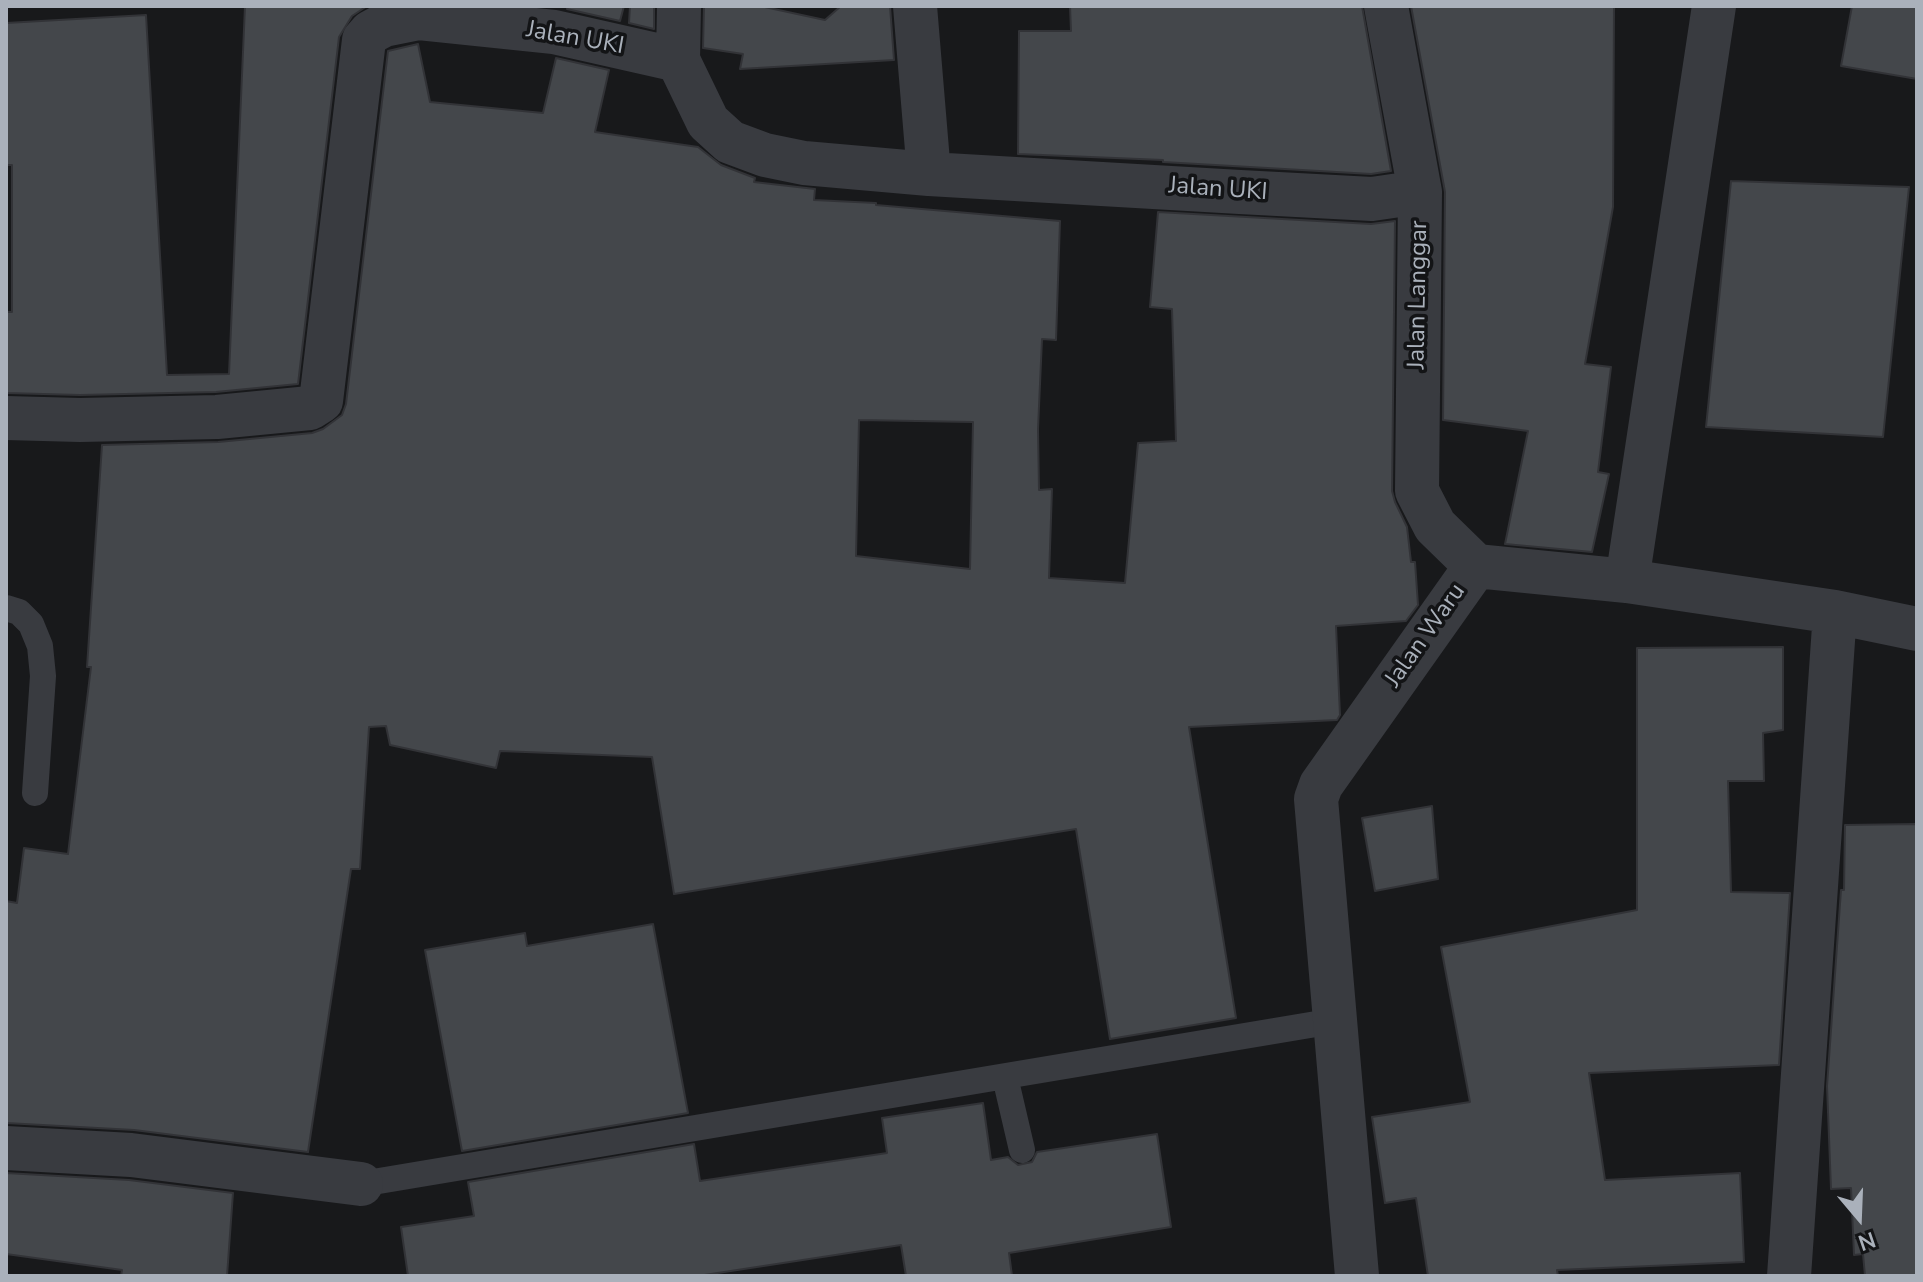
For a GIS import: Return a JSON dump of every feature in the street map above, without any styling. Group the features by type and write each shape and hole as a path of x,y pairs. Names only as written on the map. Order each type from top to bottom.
{"street":[{"path":"678,60 679,6"},
{"path":"915,6 929,174"},
{"name":"Jalan Langgar","path":"1386,6 1420,192 1417,491 1435,526 1476,566"},
{"path":"1627,581 1714,6"},
{"name":"Jalan UKI","path":"6,418 217,417 310,408 321,401 364,40 384,25 419,18 554,32 678,60 708,122 730,142 765,155 804,163 929,174 1372,199 1420,192"},
{"name":"Jalan Waru","path":"1357,1276 1316,799 1321,785 1476,566 1627,581 1835,612 1917,629"},
{"path":"1789,1276 1835,612"},
{"path":"6,1148 131,1155 361,1184"}],"lane":[{"path":"6,608 19,612 31,624 40,646 43,676 35,793"},
{"path":"361,1184 1334,1021"},
{"path":"1005,1077 1022,1150"}],"building":[{"path":"245,6 367,6 352,16 339,37 298,384 216,392 6,393 6,312 12,312 12,165 6,165 6,23 146,15 167,375 229,374"},
{"path":"568,6 624,6 620,21 567,9"},
{"path":"630,6 654,6 654,29 629,23"},
{"path":"704,6 760,6 825,20 841,6 890,6 894,60 740,69 743,54 703,48"},
{"path":"1070,6 1362,6 1391,171 1371,174 1018,154 1019,31 1071,31"},
{"path":"1411,6 1614,6 1613,207 1585,364 1611,367 1598,472 1609,474 1592,552 1505,544 1528,431 1443,420 1445,192"},
{"path":"1852,6 1917,6 1917,79 1841,66"},
{"path":"418,44 430,102 543,113 556,58 609,70 595,132 698,147 721,165 755,178 754,182 815,189 814,200 1060,221 1056,340 1042,339 1038,429 1039,490 1052,489 1049,578 1125,583 1138,443 1176,441 1172,309 1150,307 1158,212 1371,224 1395,221 1392,491 1407,527 1411,562 1415,562 1418,605 1406,621 1336,626 1340,715 1337,720 1189,727 1236,1018 1110,1039 1076,829 674,894 652,757 500,751 496,768 390,745 386,726 369,727 360,869 351,869 308,1152 134,1130 6,1123 6,901 17,903 24,848 68,854 91,667 87,667 102,445 218,442 312,433 342,415 346,404 388,51","holes":["859,420 973,422 970,569 856,556"]},
{"path":"1731,181 1909,187 1883,437 1706,427"},
{"path":"1783,647 1783,730 1763,733 1764,781 1728,781 1731,892 1790,893 1779,1065 1589,1073 1605,1180 1740,1173 1744,1262 1557,1270 1558,1276 1428,1276 1416,1198 1385,1203 1372,1117 1470,1102 1441,947 1637,910 1637,648"},
{"path":"1432,806 1438,879 1375,891 1362,818"},
{"path":"1917,824 1917,1276 1865,1276 1863,1254 1854,1255 1851,1188 1831,1189 1827,1086 1841,890 1844,890 1845,825"},
{"path":"653,924 688,1113 462,1151 425,950 525,933 527,946"},
{"path":"983,1103 991,1160 1008,1157 1018,1165 1032,1162 1037,1152 1157,1134 1171,1227 1009,1253 1012,1276 906,1276 901,1245 698,1276 408,1276 401,1227 474,1216 468,1182 694,1144 700,1181 887,1153 882,1118"},
{"path":"6,1173 129,1180 233,1193 227,1276 121,1276 122,1270 6,1254"}]}
